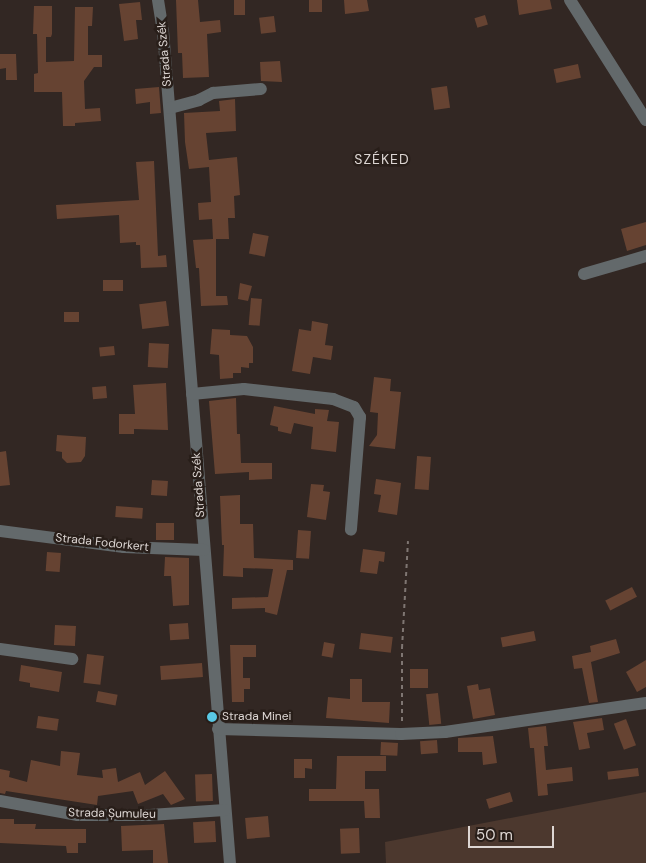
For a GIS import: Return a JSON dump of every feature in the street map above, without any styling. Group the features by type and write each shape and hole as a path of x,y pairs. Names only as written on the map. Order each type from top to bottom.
{"street":[{"name":"Strada Szék","path":"158,0 164,30 230,863"},
{"path":"570,0 646,120"},
{"path":"170,108 199,100 213,93 261,89"},
{"path":"584,274 646,256"},
{"path":"192,394 244,389 333,399 354,407 360,417 351,530"},
{"name":"Strada Fodorkert","path":"0,531 124,547 204,550"},
{"path":"0,649 72,659"},
{"path":"218,729 402,734 445,732 646,703"},
{"name":"Strada Șumuleu","path":"0,801 43,810 96,816 150,816 225,810"}],"path":[{"path":"402,734 402,648 408,542"}],"shaded area":[{"path":"646,792 646,863 386,863 385,842"}],"building":[{"path":"176,0 198,0 200,22 220,20 221,32 207,34 209,77 183,78 182,53 178,53"},
{"path":"234,0 245,0 245,15 234,15"},
{"path":"309,0 322,0 322,12 309,12"},
{"path":"344,0 367,0 369,11 345,14"},
{"path":"517,0 550,0 552,9 519,15"},
{"path":"140,2 142,20 136,20 138,39 124,41 119,4"},
{"path":"34,6 52,6 52,34 51,37 46,37 46,62 74,61 75,7 93,7 92,26 88,26 88,55 102,55 102,67 94,67 84,81 85,109 100,108 101,121 75,123 75,126 63,126 62,92 34,92 34,74 38,73 37,34 33,34"},
{"path":"485,15 488,25 477,28 474,18"},
{"path":"274,16 276,32 261,34 259,18"},
{"path":"0,54 16,54 17,80 6,80 6,68 0,69"},
{"path":"280,61 282,82 261,81 260,62"},
{"path":"578,64 581,78 556,83 554,69"},
{"path":"447,86 450,108 434,110 431,88"},
{"path":"159,87 161,113 150,114 150,102 136,104 135,89"},
{"path":"235,99 236,131 206,133 209,160 237,157 240,195 234,196 235,218 228,218 229,239 216,239 216,296 227,296 228,305 201,306 199,268 196,268 193,240 213,239 212,219 199,220 198,203 211,202 209,167 189,169 185,142 184,113 220,111 219,101"},
{"path":"154,161 158,256 166,255 167,267 141,268 140,245 136,245 136,242 120,243 119,215 57,219 56,205 139,200 136,162"},
{"path":"646,222 646,245 627,251 621,229"},
{"path":"253,233 269,236 265,257 249,254"},
{"path":"103,280 123,280 123,291 103,291"},
{"path":"240,283 252,286 248,301 238,299"},
{"path":"251,298 262,299 260,326 249,325"},
{"path":"166,301 169,326 142,329 139,304"},
{"path":"64,312 79,312 79,322 64,322"},
{"path":"312,321 328,324 325,345 333,346 331,360 313,357 310,374 292,371 299,329 311,331"},
{"path":"212,329 230,330 230,335 247,336 253,347 253,363 249,363 249,368 241,367 241,373 233,373 233,378 220,379 219,355 210,354"},
{"path":"149,343 169,344 168,368 148,367"},
{"path":"114,346 115,355 100,357 99,348"},
{"path":"374,377 391,379 390,391 401,392 395,449 369,446 377,435 378,413 370,412"},
{"path":"166,383 168,430 134,429 134,434 119,434 119,414 135,414 133,385"},
{"path":"106,386 107,398 93,399 92,387"},
{"path":"236,398 237,434 240,434 241,463 272,463 272,479 249,480 249,472 215,474 209,401"},
{"path":"274,406 315,414 315,409 329,410 327,421 339,422 336,452 311,449 313,427 294,423 291,434 278,431 278,427 270,425"},
{"path":"57,435 86,437 85,456 81,462 67,463 62,458 62,452 56,451"},
{"path":"6,451 10,485 0,486 0,452"},
{"path":"417,456 431,457 429,490 415,489"},
{"path":"376,479 401,483 397,515 378,512 381,495 374,494"},
{"path":"152,480 168,481 167,496 151,495"},
{"path":"311,484 324,485 323,491 330,492 326,520 307,517"},
{"path":"240,495 240,524 253,524 254,558 293,560 293,570 287,570 277,615 265,612 265,608 232,609 232,598 268,597 273,569 243,568 243,577 223,576 224,545 222,545 220,496"},
{"path":"116,506 143,508 142,519 115,517"},
{"path":"156,523 174,523 174,540 156,540"},
{"path":"298,530 311,531 309,559 296,558"},
{"path":"363,549 385,552 384,562 379,561 377,574 360,572"},
{"path":"47,552 61,553 60,572 46,571"},
{"path":"165,557 189,558 189,605 173,606 171,576 164,576"},
{"path":"632,587 637,597 610,610 605,601"},
{"path":"188,623 189,639 170,640 169,624"},
{"path":"55,625 76,626 75,646 54,645"},
{"path":"534,631 536,641 503,647 501,637"},
{"path":"361,633 393,637 391,653 359,649"},
{"path":"616,639 620,653 591,662 598,702 589,703 582,668 574,669 572,656 591,652 590,646"},
{"path":"324,642 335,644 332,658 322,656"},
{"path":"230,645 256,645 256,657 243,657 243,678 250,678 250,689 244,689 244,702 232,702"},
{"path":"87,654 104,656 100,685 83,683"},
{"path":"646,660 646,687 637,692 626,672"},
{"path":"202,663 203,677 161,680 160,666"},
{"path":"21,665 62,672 59,692 30,687 30,683 19,681"},
{"path":"410,669 428,669 428,688 410,688"},
{"path":"350,679 362,679 362,702 390,702 389,723 326,718 328,697 350,699"},
{"path":"478,684 479,690 490,688 495,715 473,719 467,686"},
{"path":"98,691 118,695 116,706 96,702"},
{"path":"438,693 441,724 429,725 426,694"},
{"path":"38,716 59,719 57,731 36,728"},
{"path":"602,718 604,730 587,733 590,748 579,750 573,722"},
{"path":"626,719 636,745 624,750 614,724"},
{"path":"546,726 548,746 544,746 546,770 572,767 573,781 547,784 548,795 538,796 534,748 530,748 528,728"},
{"path":"493,736 497,763 483,765 482,752 458,752 458,738"},
{"path":"437,740 438,753 421,754 420,741"},
{"path":"381,742 398,743 397,756 380,755"},
{"path":"61,751 80,753 77,775 103,778 102,770 116,768 118,782 140,772 145,785 165,771 185,799 171,805 163,794 138,804 133,791 98,796 97,805 6,791 5,794 0,793 0,769 10,771 9,777 27,782 31,760 60,766"},
{"path":"337,756 386,756 386,771 365,771 365,789 379,789 380,818 365,818 364,801 309,801 309,789 336,789"},
{"path":"294,759 312,759 312,769 305,768 305,778 294,778"},
{"path":"638,768 639,776 608,780 607,772"},
{"path":"212,774 213,801 196,802 195,775"},
{"path":"510,792 513,802 489,809 486,799"},
{"path":"268,816 270,837 247,839 245,818"},
{"path":"0,819 14,819 14,824 36,824 35,829 86,829 86,843 78,843 78,853 67,853 66,846 0,843"},
{"path":"215,821 216,842 194,843 193,822"},
{"path":"164,824 168,863 153,863 153,850 122,851 121,826"},
{"path":"359,828 360,853 341,854 340,829"}],"place":[{"name":"Strada Minei","path":"212,717"}],"district":[{"name":"SZÉKED","path":"382,159"}]}
